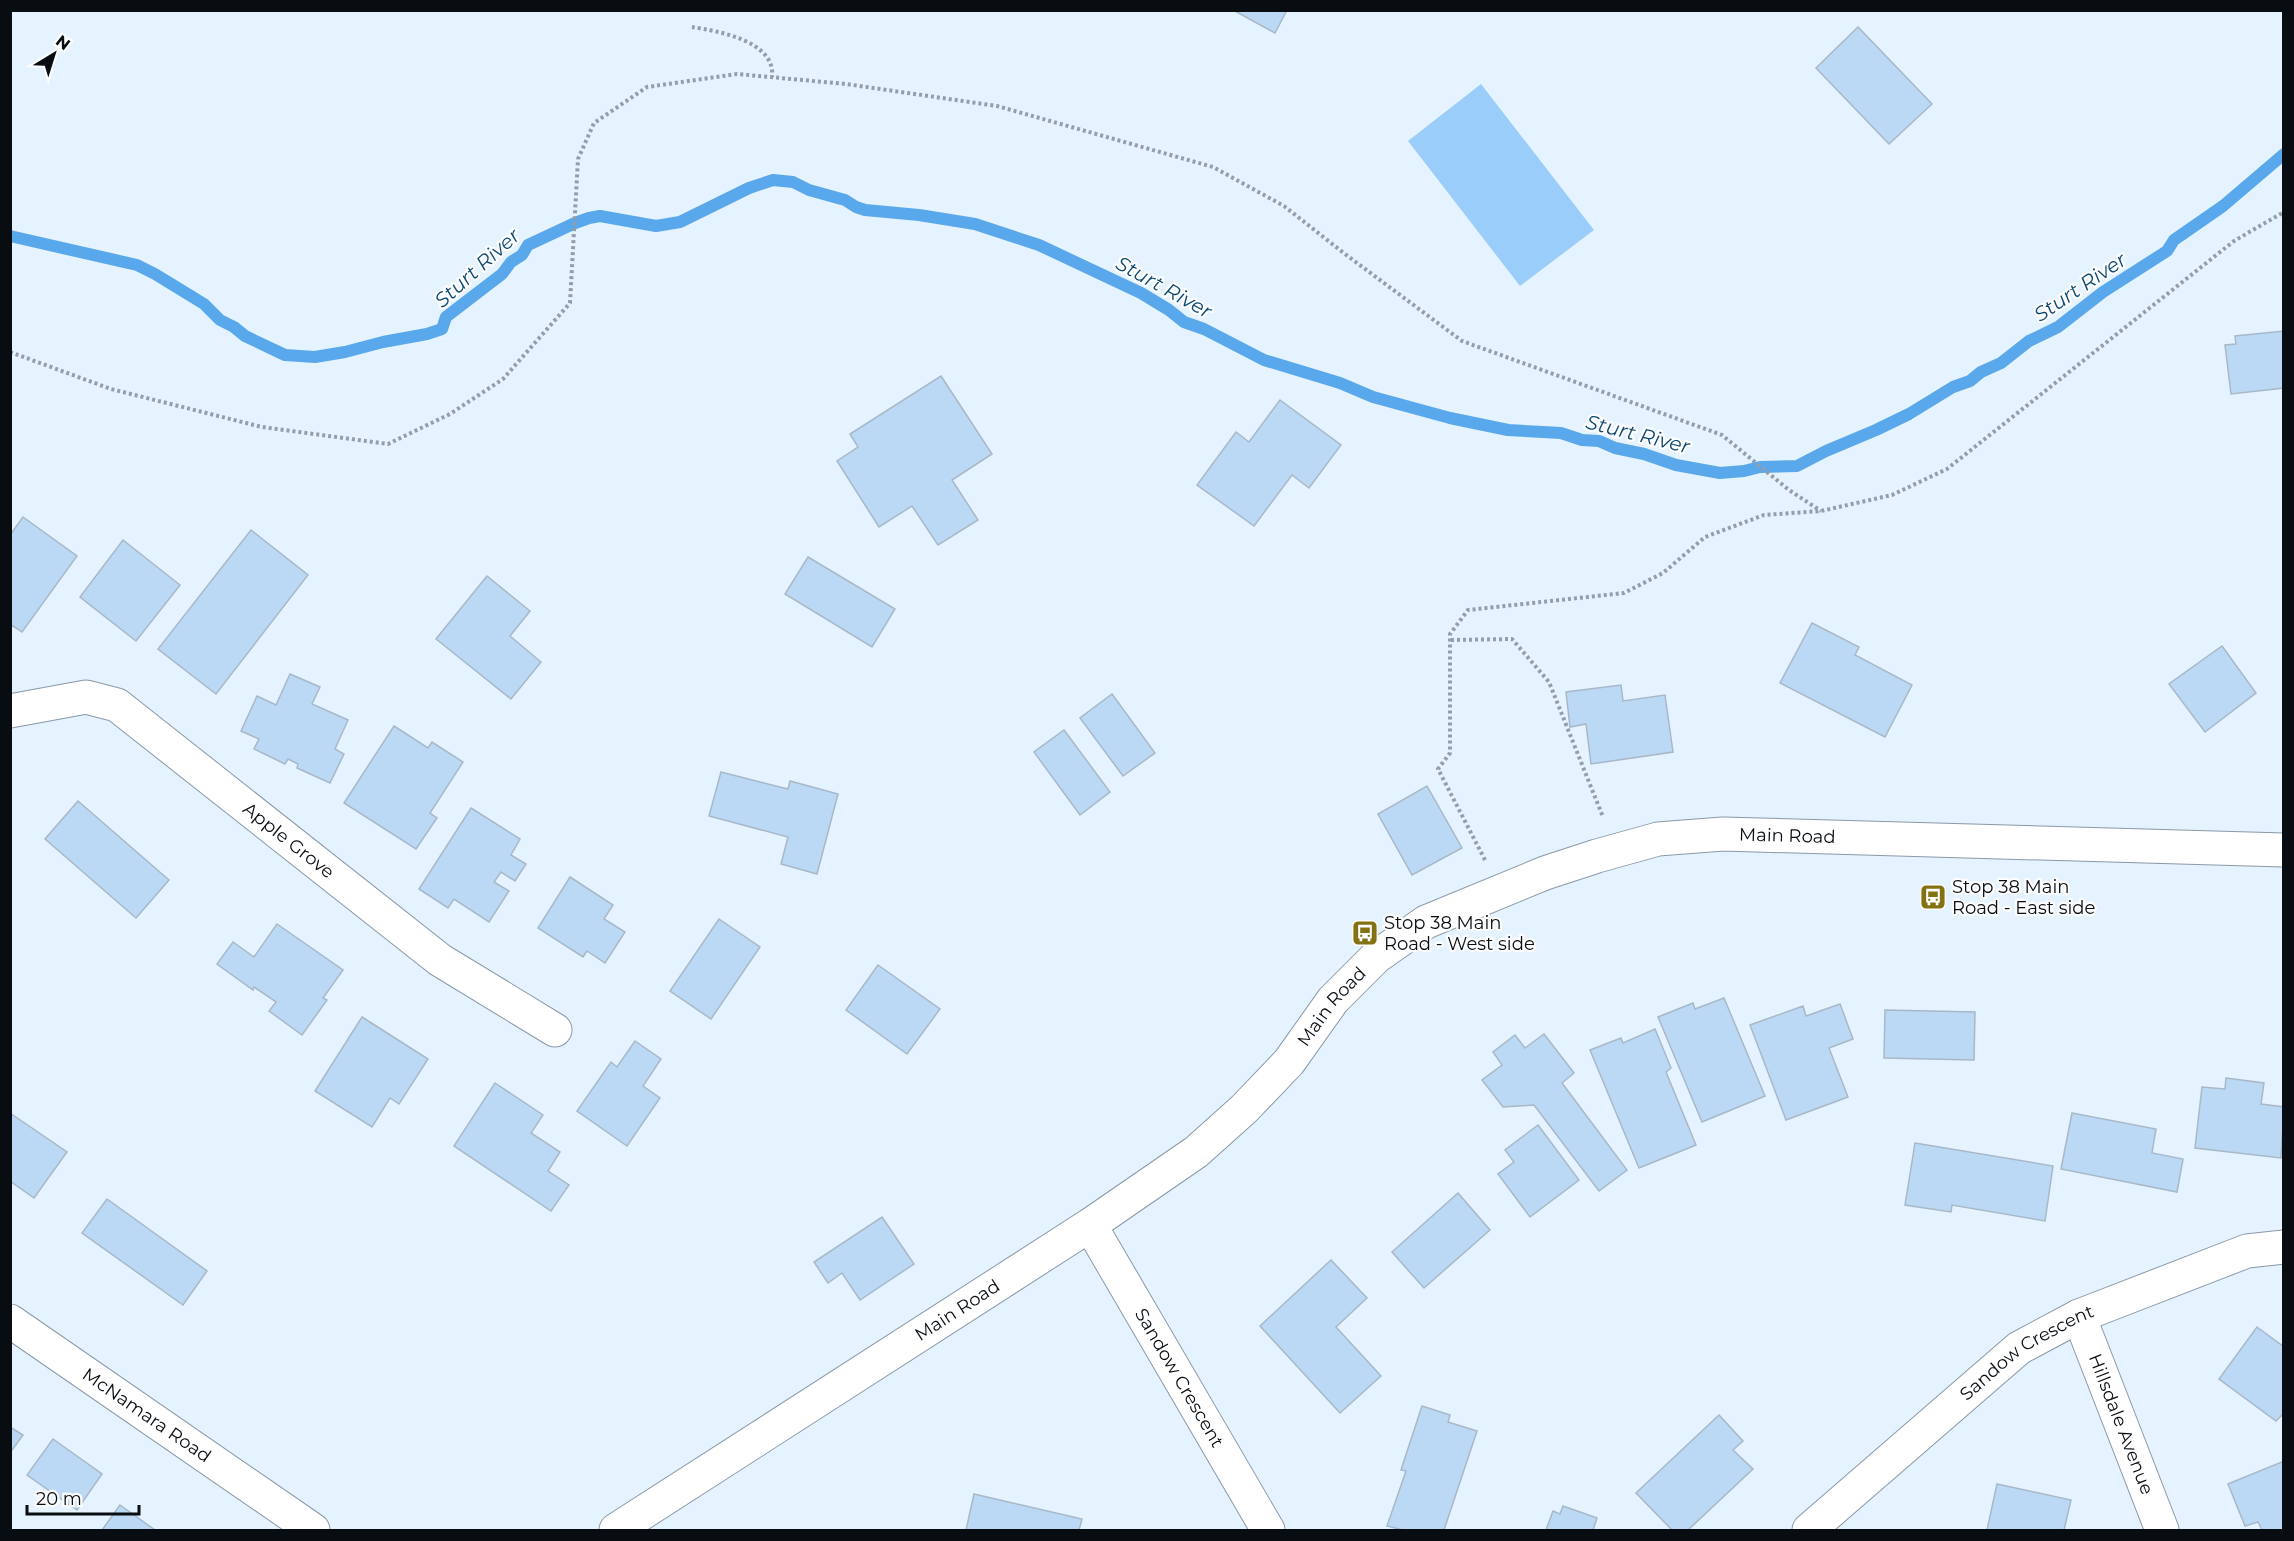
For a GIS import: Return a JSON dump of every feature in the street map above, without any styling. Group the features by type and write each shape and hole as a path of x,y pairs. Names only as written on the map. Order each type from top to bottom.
{"street":[{"name":"Apple Grove","path":"10,711 86,697 117,705 440,960 555,1030"},
{"name":"Main Road","path":"616,1530 1090,1225 1196,1152 1244,1109 1289,1062 1333,1000 1376,957 1426,922 1545,873 1658,839 1723,834 2283,849"},
{"name":"Sandow Crescent","path":"1090,1225 1268,1530"},
{"name":"Sandow Crescent","path":"1809,1530 2019,1348 2079,1316 2247,1251 2283,1247"},
{"name":"Hillsdale Avenue","path":"2079,1316 2162,1530"},
{"name":"McNamara Road","path":"10,1321 314,1530"}],"path":[{"path":"692,27 733,35 752,45 768,58 772,77"},
{"path":"10,352 111,389 262,427 388,444 450,414 503,379 570,303 578,159 594,123 646,87 737,74 772,77 846,84 997,106 1214,167 1284,206 1462,341 1722,435 1789,490 1821,511"},
{"path":"1480,849 1438,770 1450,753 1450,634 1468,610 1624,593 1663,573 1705,537 1764,515 1821,511 1892,495 1947,469 2234,242 2283,212"},
{"path":"1451,640 1512,639 1549,682 1616,850"}],"shaded area":[{"path":"1481,84 1594,230 1520,286 1408,141"}],"building":[{"path":"1233,10 1287,10 1275,33"},
{"path":"1858,27 1932,104 1889,144 1816,68"},
{"path":"2284,331 2284,388 2231,394 2225,345 2236,344 2235,336"},
{"path":"941,376 992,454 952,480 978,520 938,545 912,506 879,527 837,461 858,447 850,434"},
{"path":"1280,400 1341,445 1309,488 1292,475 1254,526 1197,485 1236,432 1249,442"},
{"path":"23,517 77,556 22,632 10,624 10,535"},
{"path":"251,530 308,575 216,694 158,649"},
{"path":"123,540 180,585 136,641 80,597"},
{"path":"808,557 895,609 872,647 785,594"},
{"path":"487,576 530,611 510,636 541,662 511,699 436,639"},
{"path":"1812,623 1859,647 1855,655 1912,685 1885,737 1780,683"},
{"path":"2222,646 2256,693 2205,732 2169,684"},
{"path":"290,674 320,687 312,704 348,720 335,749 344,754 330,783 297,768 298,764 288,759 285,764 254,749 259,739 241,731 257,696 276,705"},
{"path":"1621,685 1623,701 1665,695 1673,752 1591,764 1586,724 1570,727 1566,692"},
{"path":"1112,694 1155,753 1123,776 1080,718"},
{"path":"394,726 428,748 432,742 463,762 430,813 437,818 416,849 344,803"},
{"path":"1064,730 1110,792 1080,815 1034,752"},
{"path":"721,772 788,789 790,781 838,794 817,874 781,864 788,837 709,816"},
{"path":"1427,786 1462,848 1412,875 1378,814"},
{"path":"78,801 169,880 136,918 45,839"},
{"path":"471,808 520,839 511,855 526,864 515,881 501,872 494,882 509,891 489,922 454,899 448,908 419,889"},
{"path":"570,877 613,905 604,919 625,932 605,963 587,951 583,957 538,928"},
{"path":"719,919 760,947 711,1019 670,991"},
{"path":"277,924 343,970 323,998 327,1000 302,1035 269,1011 276,1002 254,987 253,990 217,964 233,942 254,957"},
{"path":"878,965 940,1009 907,1054 846,1010"},
{"path":"1724,998 1765,1096 1702,1122 1658,1017 1693,1003 1695,1009"},
{"path":"1840,1004 1853,1039 1829,1048 1848,1097 1786,1120 1750,1025 1803,1006 1806,1016"},
{"path":"1885,1010 1975,1012 1974,1060 1884,1058"},
{"path":"362,1017 428,1059 399,1104 390,1098 372,1127 315,1091"},
{"path":"1655,1029 1671,1068 1666,1072 1696,1145 1639,1168 1590,1050 1621,1038 1623,1043"},
{"path":"1544,1034 1574,1073 1562,1083 1627,1170 1599,1191 1534,1105 1503,1107 1482,1080 1502,1065 1493,1052 1515,1035 1525,1048"},
{"path":"635,1041 661,1059 643,1086 660,1098 627,1146 577,1111 611,1062 617,1067"},
{"path":"2226,1078 2264,1083 2261,1104 2284,1107 2281,1158 2195,1148 2202,1087 2225,1089"},
{"path":"495,1083 543,1115 531,1133 560,1152 548,1171 569,1185 551,1211 454,1146"},
{"path":"10,1113 67,1152 34,1198 10,1181"},
{"path":"2072,1113 2156,1129 2152,1153 2183,1159 2177,1192 2061,1169"},
{"path":"1538,1125 1579,1180 1530,1217 1498,1174 1514,1162 1505,1150"},
{"path":"1915,1143 2053,1166 2045,1221 1952,1205 1951,1212 1905,1205"},
{"path":"1458,1193 1490,1230 1424,1288 1392,1252"},
{"path":"107,1199 207,1271 183,1305 82,1233"},
{"path":"882,1217 914,1264 860,1300 842,1273 828,1283 814,1262"},
{"path":"1331,1260 1367,1298 1336,1327 1381,1376 1340,1413 1260,1326"},
{"path":"2257,1327 2284,1347 2284,1413 2276,1421 2219,1379"},
{"path":"1422,1406 1450,1415 1448,1422 1477,1431 1444,1530 1403,1530 1387,1526 1406,1471 1401,1470"},
{"path":"1719,1415 1743,1441 1733,1450 1753,1469 1688,1530 1672,1530 1636,1493"},
{"path":"10,1427 23,1435 10,1453"},
{"path":"53,1439 102,1474 77,1510 27,1475"},
{"path":"2284,1461 2284,1530 2262,1530 2258,1522 2245,1526 2228,1484"},
{"path":"1997,1484 2071,1500 2064,1530 1987,1530"},
{"path":"974,1494 1082,1519 1079,1530 966,1530"},
{"path":"120,1505 155,1530 102,1530"},
{"path":"1563,1506 1597,1518 1593,1530 1546,1530 1553,1511 1560,1514"}],"waterway":[{"name":"Sturt River","path":"10,236 137,265 204,304 220,320 245,336 285,355 315,357 442,329 446,317 502,274 511,262 522,255 528,245 575,223 600,216 656,226 680,222 749,188 773,180 793,182 809,190 845,200 865,210 919,215 975,224 1039,245 1141,293 1184,322 1204,329 1264,360 1340,383 1373,397 1450,418 1508,430 1561,433 1582,440 1599,441 1615,448 1644,454 1676,465 1720,473 1760,467 1797,466 1909,414 1953,387 1970,381 1981,372 2001,363 2029,341 2058,327 2103,292 2167,251 2174,240 2223,206 2284,154"}],"place":[{"name":"Stop 38 Main Road - East side","path":"1933,897"},
{"name":"Stop 38 Main Road - West side","path":"1365,933"}]}
